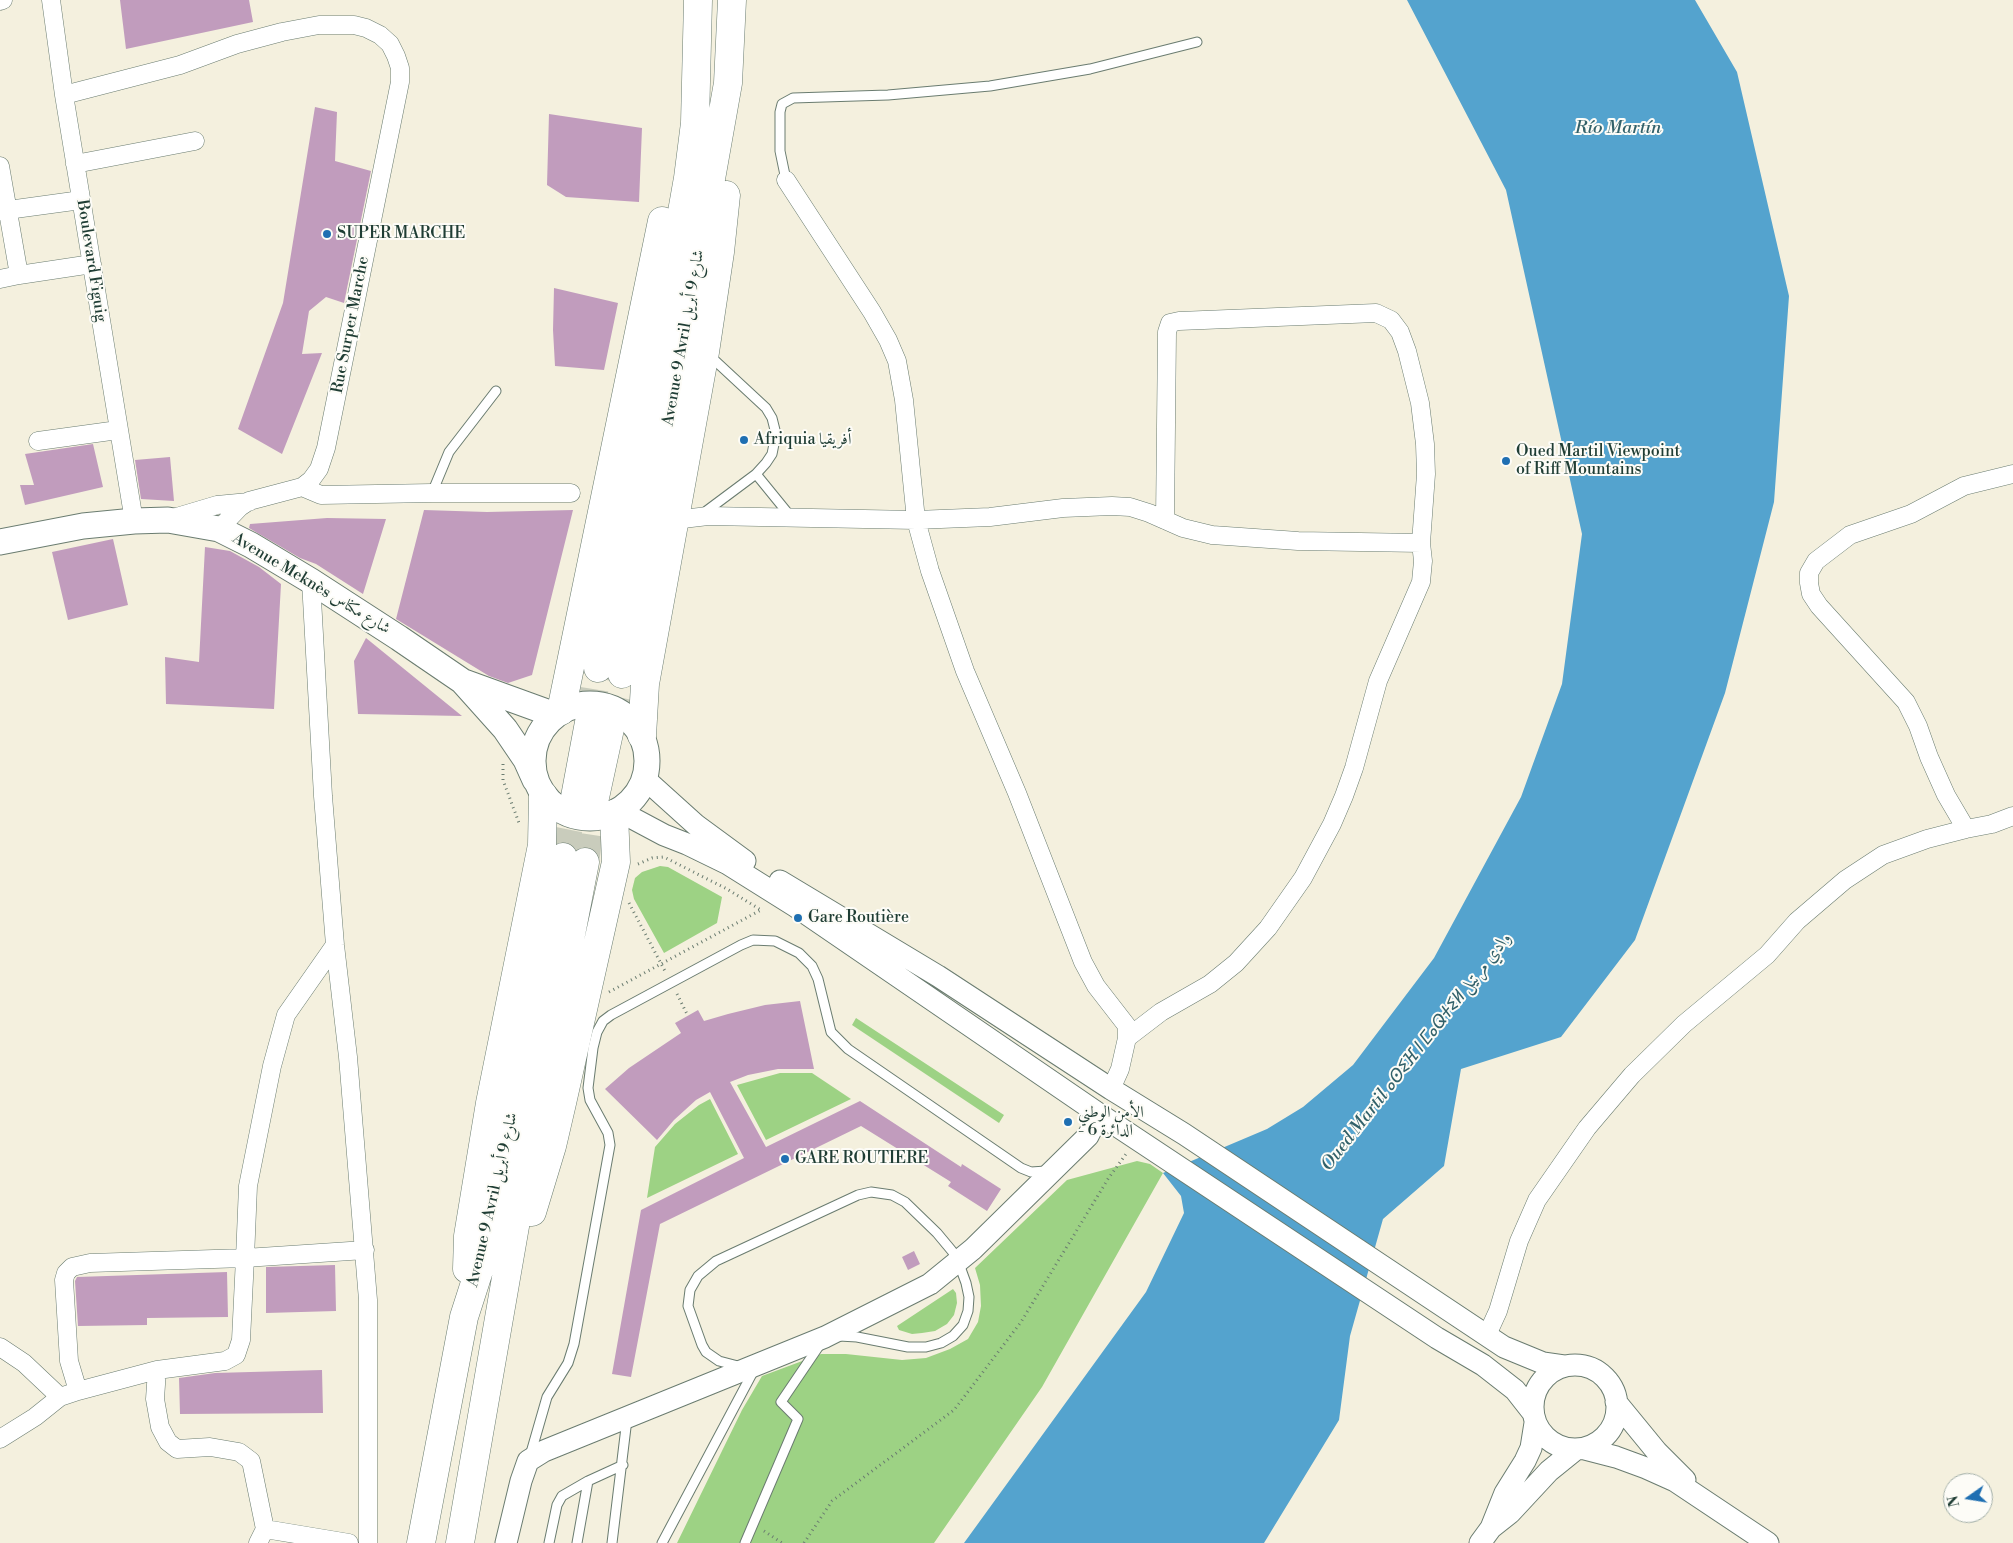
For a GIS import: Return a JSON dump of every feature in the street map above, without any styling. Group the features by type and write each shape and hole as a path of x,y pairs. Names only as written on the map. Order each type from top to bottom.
{"highway":[{"name":"Avenue 9 Avril شارع 9 أبريل","path":"698,0 696,123 620,563 610,671 656,504 678,365 728,83 732,0"},
{"path":"558,713 697,53"},
{"path":"642,736 645,684 687,518 705,352 720,252 731,149 728,83"},
{"path":"502,1302 541,1186 562,1103 616,862 601,806 600,721"},
{"path":"464,1317 468,1236 490,1103 542,845 539,787"},
{"name":"Avenue 9 Avril شارع 9 أبريل","path":"421,1543 464,1317 482,1261 574,859 524,1174 460,1543"}],"main road":[{"name":"Avenue Meknès شارع مكناس","path":"0,542 83,526 134,521 168,520 219,529 251,545 311,582 462,681 505,729 526,760 539,787"},
{"name":"Avenue Meknès شارع مكناس","path":"462,681 558,713"},
{"path":"586,703 610,707 630,720 642,736 647,757 645,779 639,791 630,802 601,806 595,819 573,816 553,805 539,787 534,746 542,729 558,713 586,703"}],"street":[{"name":"Boulevard Figuig","path":"51,0 64,95 134,521"},
{"name":"Rue Surper Marche","path":"64,95 180,66 237,44 301,28 336,24 354,25 366,28 380,35 390,44 400,68 400,82 396,104 326,448 319,469 311,480 302,487"},
{"path":"75,164 195,141"},
{"path":"0,166 4,211 19,275"},
{"path":"786,180 872,312 888,340 897,361 904,400 916,520 922,548 966,671 1017,793 1078,949 1096,986 1126,1026 1127,1038 1120,1069 1111,1089"},
{"path":"4,211 81,200"},
{"path":"0,278 92,264"},
{"path":"1127,1038 1161,1012 1210,984 1236,963 1268,928 1303,878 1325,838 1344,796 1354,768 1378,681 1417,591 1422,570 1421,543 1426,474 1425,444 1420,403 1407,351 1400,332 1391,320 1376,313 1179,321 1170,324 1167,332 1165,520"},
{"path":"38,441 118,430"},
{"path":"1966,829 1946,795 1918,726 1906,702 1819,606 1812,594 1809,584 1809,573 1816,561 1850,535 1911,514 1964,486 2013,474"},
{"path":"168,520 217,505 249,502 302,487 321,495 432,492 571,493"},
{"path":"219,529 232,514 249,502"},
{"path":"687,518 791,517 916,520 990,517 1064,508 1112,506 1130,507 1197,533 1212,535 1298,541 1421,543"},
{"path":"311,582 323,796 335,945 348,1057 365,1250 370,1356 368,1543"},
{"path":"645,779 696,825 742,859 938,976 1111,1089 1184,1134 1453,1314 1524,1356 1544,1363 1584,1366 1598,1373 1609,1383 1616,1402 1657,1452 1702,1498"},
{"path":"601,806 687,844 736,869 795,906 1098,1114 1437,1338 1504,1380 1520,1395 1543,1435 1555,1445 1616,1457 1675,1481 1768,1543"},
{"path":"1487,1335 1498,1311 1519,1241 1537,1200 1587,1128 1632,1075 1684,1024 1767,955 1798,921 1844,880 1883,856 1926,840 1992,824 2013,816"},
{"path":"0,1439 35,1417 60,1397 157,1370 225,1361 236,1355 241,1340 248,1186 272,1066 286,1015 335,945"},
{"path":"506,1543 521,1481 528,1461 544,1451 627,1416 825,1337 930,1284 958,1261 1088,1136 1098,1114"},
{"path":"78,1391 69,1361 64,1280 66,1273 72,1267 90,1263 246,1258 365,1250"},
{"path":"0,1347 24,1363 60,1397"},
{"path":"1485,1536 1505,1493 1531,1448 1534,1418 1533,1403 1540,1384 1555,1370 1564,1366"},
{"path":"157,1370 155,1399 160,1427 168,1442 177,1449 210,1447 239,1452 251,1461 262,1536 349,1543"},
{"path":"1485,1536 1510,1513 1549,1471 1580,1449 1594,1445 1609,1432 1616,1412 1616,1402"}],"lane":[{"path":"786,180 780,151 780,112 782,104 793,98 888,95 990,86 1090,69 1197,42"},
{"path":"687,518 756,474 772,454 776,434 772,418 766,408 705,352"},
{"path":"432,492 449,452 496,392"},
{"path":"756,474 791,517"},
{"path":"528,1461 547,1397 568,1363 574,1344 610,1145 608,1133 590,1100 588,1088 597,1032 603,1021 611,1015 740,945 753,940 775,941 799,953 812,966 818,979 832,1032 848,1049 1021,1168 1031,1172 1042,1173 1054,1168"},
{"path":"745,1543 798,1419 782,1402 825,1337 857,1337 908,1347 926,1347 941,1343 954,1336 963,1325 968,1311 969,1297 958,1261 937,1232 905,1202 886,1193 871,1192 858,1195 716,1262 698,1276 690,1290 688,1306 699,1338 706,1352 719,1361 734,1366 756,1365"},
{"path":"662,1543 756,1365"},
{"path":"612,1543 623,1465 627,1416"},
{"path":"549,1543 559,1500 562,1496 588,1480 623,1465"},
{"path":"576,1543 588,1480"}],"path":[{"path":"503,758 503,780 519,824"},
{"path":"608,984 606,993 761,910 727,889 664,857 641,861 633,868"},
{"path":"628,901 660,963"},
{"path":"804,1543 832,1501 954,1410 1021,1322 1108,1179 1136,1139"},
{"path":"754,1524 782,1543"}],"green space":[{"path":"660,866 668,867 722,897 717,923 664,953 634,899 632,890 635,878 642,872"},
{"path":"856,1018 1004,1115 999,1123 852,1025"},
{"path":"780,1073 812,1073 851,1099 766,1140 737,1085"},
{"path":"710,1099 738,1154 647,1198 655,1147 675,1124 699,1105"},
{"path":"1137,1161 1150,1164 1163,1173 1042,1387 934,1543 677,1543 742,1410 762,1376 821,1354 846,1354 902,1360 926,1358 950,1349 968,1339 978,1322 981,1306 980,1285 975,1268 1067,1180"},
{"path":"953,1289 956,1293 957,1303 954,1315 947,1324 935,1331 922,1333 912,1334 899,1330 897,1326"}],"water":[{"name":"Río Martín","path":"1407,0 1695,0 1737,72 1789,296 1774,502 1725,693 1635,940 1561,1037 1461,1069 1444,1166 1383,1219 1350,1336 1339,1420 1264,1543 964,1543 1146,1292 1184,1213 1181,1196 1163,1173 1267,1129 1303,1107 1353,1065 1434,958 1521,797 1562,684 1582,534 1506,190"}],"building":[{"path":"120,0 249,0 253,22 126,49"},
{"name":"SUPER MARCHE","path":"315,107 337,112 335,161 371,171 344,303 326,297 309,311 302,354 322,353 282,454 238,429 283,303"},
{"path":"549,114 642,128 639,202 566,197 547,185"},
{"path":"554,288 618,303 604,370 555,366 553,330"},
{"path":"93,444 103,487 25,505 20,485 34,485 25,454"},
{"path":"170,457 174,501 141,499 135,460"},
{"path":"424,510 487,512 573,510 532,675 508,683 489,676 396,619"},
{"path":"327,518 386,519 363,594 316,564 300,558 249,528 250,524"},
{"path":"113,539 128,605 68,620 52,552"},
{"path":"205,547 230,551 259,567 281,584 274,709 166,704 165,657 199,662"},
{"path":"366,638 462,716 358,714 354,661"},
{"path":"800,1001 814,1069 778,1069 748,1075 730,1082 766,1147 860,1101 961,1167 962,1164 1001,1189 987,1211 948,1186 951,1182 861,1126 660,1224 631,1377 612,1374 641,1210 744,1158 710,1092 696,1100 674,1120 657,1140 605,1089 629,1068 681,1033 675,1023 698,1010 704,1021 765,1005"},
{"path":"914,1251 920,1264 908,1270 902,1257"},
{"path":"335,1265 336,1311 266,1313 266,1267"},
{"path":"227,1272 228,1317 147,1318 147,1325 78,1326 75,1281 77,1277"},
{"path":"322,1370 323,1413 180,1414 179,1378 215,1373"}],"tunnel":[{"path":"590,717 598,668"},
{"path":"611,724 622,674"},
{"path":"563,857 575,797"},
{"path":"585,862 594,802"}],"place":[{"name":"SUPER MARCHE","path":"327,234"},
{"name":"Afriquia أفريقيا","path":"744,440"},
{"name":"Oued Martil Viewpoint of Riff Mountains","path":"1506,461"},
{"name":"Gare Routière","path":"798,918"},
{"name":"الأمن الوطني - الدائرة 6","path":"1068,1122"},
{"name":"GARE ROUTIERE","path":"785,1159"}],"water label":[{"name":"Oued Martil ⴰⵙⵉⴼ ⵏ ⵎⴰⵕⵜⵉⵍ وادي مرتيل","path":"1417,1052"}]}
